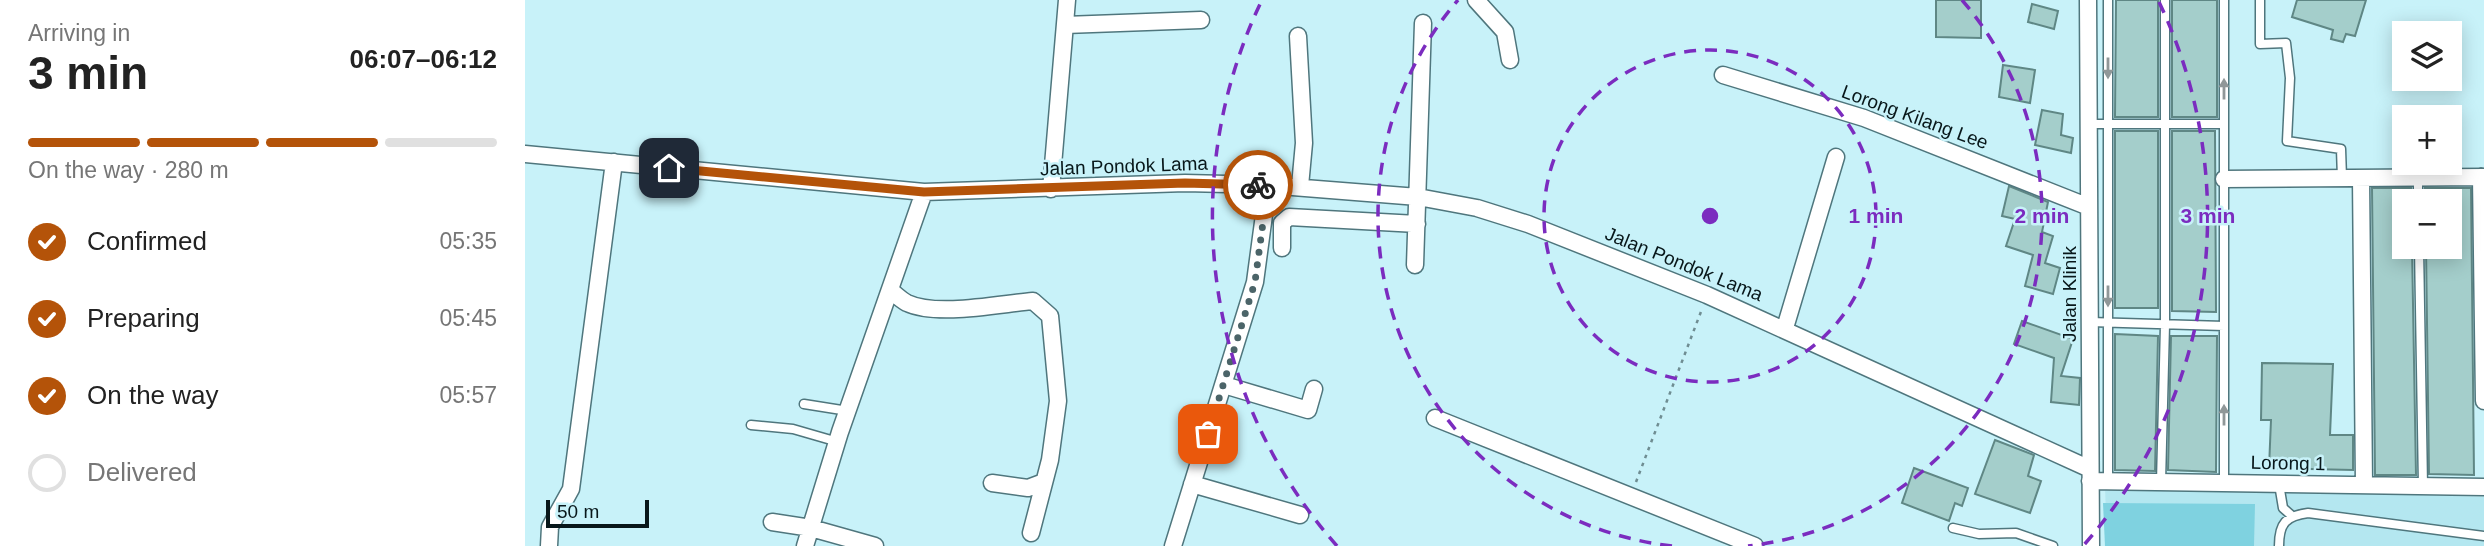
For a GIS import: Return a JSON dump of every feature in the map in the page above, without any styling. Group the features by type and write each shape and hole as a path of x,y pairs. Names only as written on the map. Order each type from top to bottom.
{"street":[{"path":"1051,189 1067,0"},
{"path":"1476,0 1505,32 1510,60"},
{"name":"Jalan Klinik","path":"2088,0 2091,546"},
{"path":"1065,25 1201,20"},
{"path":"1415,265 1423,23"},
{"path":"1299,36 1304,143 1300,186"},
{"name":"Lorong Kilang Lee","path":"1723,75 1864,118 2089,207"},
{"name":"Jalan Pondok Lama","path":"525,154 924,192 1185,183 1268,185 1418,197 1477,208 1528,224 1784,328 2090,475"},
{"path":"1784,328 1836,157"},
{"path":"549,546 550,527 571,489 614,162"},
{"path":"2224,179 2482,177 2484,401"},
{"path":"2361,178 2364,485"},
{"path":"1173,546 1255,282 1268,185"},
{"path":"1352,220 1353,191"},
{"path":"805,546 848,411 924,192"},
{"path":"1282,248 1282,223 1289,217 1417,224"},
{"path":"890,290 906,303 920,307 956,308 1033,301 1040,304 1050,316 1058,401 1055,433 1031,533"},
{"path":"1224,385 1308,410 1314,389"},
{"path":"1435,418 1755,546"},
{"name":"Lorong 1","path":"2090,475 2108,481 2484,487"},
{"path":"992,483 1028,488 1044,482"},
{"path":"1192,484 1300,514"},
{"path":"772,522 811,528 875,546"}],"lane":[{"path":"2108,0 2108,481"},
{"path":"2161,482 2165,324 2165,0"},
{"path":"2224,0 2224,483"},
{"path":"2260,0 2260,44 2285,43 2290,78 2287,141 2341,149 2342,178"},
{"path":"2089,124 2224,124"},
{"path":"2418,177 2418,189"},
{"path":"2419,259 2423,486"},
{"path":"2090,322 2224,326"},
{"path":"804,404 848,411"},
{"path":"751,425 793,429 838,442"},
{"path":"2279,484 2283,508 2291,515"},
{"path":"2279,546 2283,522 2291,515 2308,513 2484,537"},
{"path":"1953,528 1979,534 2016,533 2053,546"}],"path":[{"path":"1631,495 1707,295"}],"shaded area":[{"path":"2105,486 2484,497 2484,546 2107,546"},
{"path":"2103,503 2255,504 2254,546 2105,546"}],"building":[{"path":"1936,0 1981,0 1981,38 1936,37"},
{"path":"2116,0 2158,0 2158,117 2115,117"},
{"path":"2172,0 2217,0 2217,117 2172,117"},
{"path":"2297,0 2366,0 2355,36 2346,34 2343,42 2331,39 2333,30 2292,17"},
{"path":"2032,4 2058,11 2054,29 2028,22"},
{"path":"2003,65 2035,70 2030,103 1999,97"},
{"path":"2042,110 2063,114 2061,135 2073,138 2071,153 2035,145"},
{"path":"2115,131 2158,131 2158,308 2115,308"},
{"path":"2172,131 2215,131 2216,312 2172,311"},
{"path":"2009,186 2048,202 2042,232 2053,236 2045,263 2060,268 2053,294 2025,286 2033,255 2006,246 2015,219 2002,216"},
{"path":"2372,188 2411,188 2392,189 2392,259 2412,259 2416,475 2375,475"},
{"path":"2471,188 2474,475 2429,474 2426,259 2462,259 2462,189 2425,189"},
{"path":"2022,321 2073,339 2061,376 2080,378 2079,405 2051,402 2054,358 2014,344"},
{"path":"2115,334 2158,336 2155,471 2115,470"},
{"path":"2171,336 2217,336 2216,472 2168,470"},
{"path":"2262,363 2333,364 2330,435 2353,435 2353,470 2269,468 2271,420 2261,420"},
{"path":"1995,440 2034,455 2028,476 2041,481 2030,513 1975,494"},
{"path":"1914,468 1968,488 1962,506 1955,503 1949,521 1902,503"}],"way so far":[{"path":"1208,434 1255,282 1268,185 1258,185"}],"route":[{"path":"669,168 924,192 1185,183 1258,185"}]}
